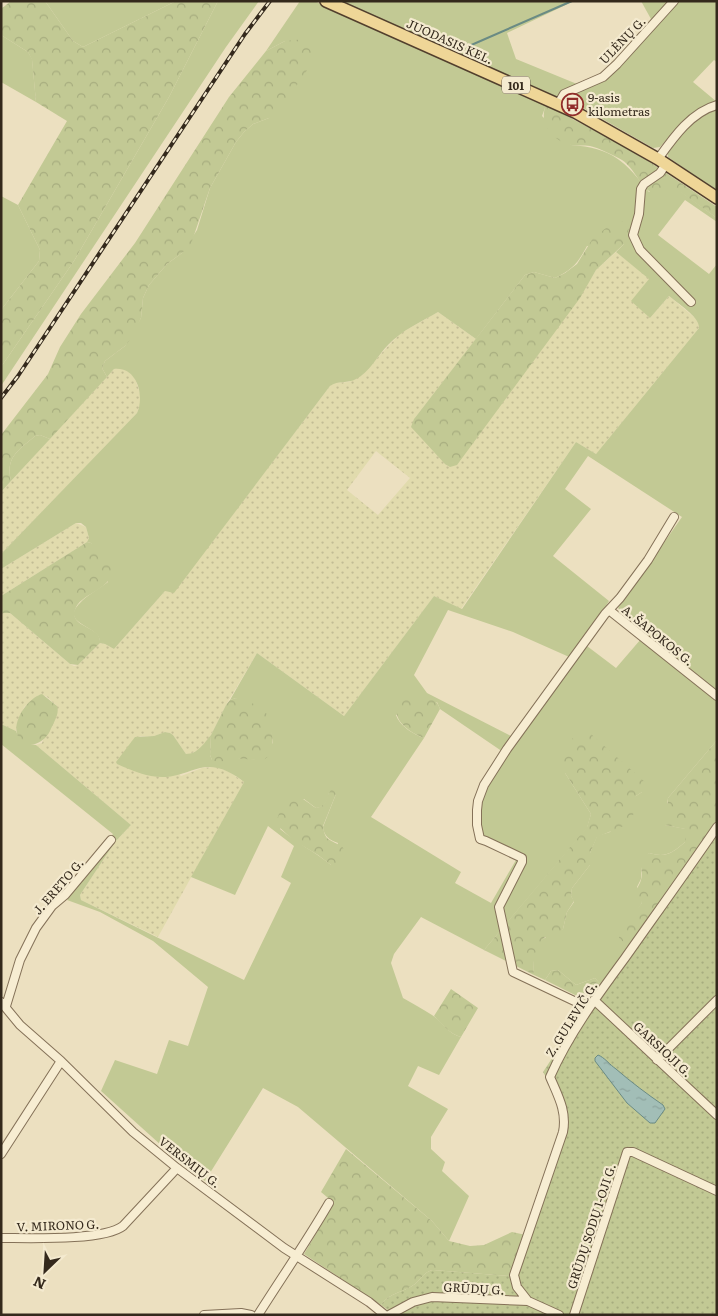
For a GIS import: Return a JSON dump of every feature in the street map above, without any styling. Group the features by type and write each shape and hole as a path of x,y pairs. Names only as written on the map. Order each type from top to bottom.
{"main road":[{"name":"JUODASIS KEL.","path":"326,1 599,124 662,161 717,198"}],"street":[{"name":"ULĖNŲ G.","path":"558,104 564,94 602,77 617,64 674,1"},
{"path":"691,302 640,250 634,235 639,214 641,189 644,184 660,173 662,161 691,119 707,108 717,105"},
{"path":"589,1008 513,972 499,907 522,862 522,858 486,840 480,840 476,818 478,801 484,786 507,749 648,560 674,517"},
{"name":"A. ŠAPOKOS G.","path":"609,610 717,696"},
{"name":"Z. GULEVIČ G.","path":"528,1301 517,1287 514,1275 566,1120 550,1077 559,1056 594,1000 717,827"},
{"name":"J. ERETO G.","path":"3,1004 20,960 36,928 52,906 112,840"},
{"name":"GARSIOJI G.","path":"594,1000 717,1115"},
{"path":"657,1060 717,1000"},
{"name":"VERSMIŲ G.","path":"3,1004 20,1025 61,1061 112,1113 177,1168 295,1256 369,1302 385,1315"},
{"path":"1,1154 61,1061"},
{"name":"GRŪDŲ SODŲ 1-OJI G.","path":"574,1315 627,1152 633,1152 717,1191"},
{"name":"V. MIRONO G.","path":"1,1238 94,1236 113,1232 123,1226 177,1168"},
{"path":"258,1315 295,1256 304,1246 329,1203"},
{"name":"GRŪDŲ G.","path":"389,1315 412,1302 432,1297 528,1301 559,1315"},
{"path":"204,1315 241,1313 250,1315"}],"shaded area":[{"path":"616,252 650,279 650,318 669,296 695,318 699,328 596,454 576,442 461,609 434,596 344,716 257,653 226,705 211,735 200,749 186,754 170,733 139,736 181,776 202,768 214,767 228,771 244,782 158,937 81,900 80,895 115,842 131,825 36,745 42,743 57,706 46,696 39,695 24,707 16,731 1,724 1,613 10,613 74,666 78,665 100,643 114,649 165,591 174,592 330,386 334,383 349,382 362,375 401,333 438,312 476,339 414,419 588,283 596,270","holes":["376,451 410,478 378,515 347,490"]},
{"path":"120,368 128,371 135,378 142,400 137,413 1,554 1,492 114,369"},
{"path":"76,523 86,527 89,538 87,542 1,596 1,569"}],"green space":[{"path":"11,1 45,1 73,41 83,47 176,1 218,1 169,97 74,261 1,367 1,310 39,261 40,250 18,205 67,121 36,102 32,60 28,52 1,35 1,9"},
{"path":"45,1 176,1 83,47 73,41"},
{"path":"218,1 259,1 226,47 1,386 1,367 74,261 169,97"},
{"path":"300,1 314,1 546,105 542,116 571,145 597,149 616,158 625,164 649,192 666,181 717,218 717,222 685,200 658,235 709,274 717,264 717,740 668,798 665,825 686,829 685,842 668,854 649,853 641,863 641,879 637,887 642,903 635,913 629,947 601,985 595,978 576,985 558,970 551,971 545,980 534,975 535,950 541,940 563,929 567,912 574,902 571,896 572,888 590,865 590,853 597,836 610,832 636,796 642,792 565,773 591,814 587,828 484,950 421,917 394,954 391,963 403,998 432,1015 449,1031 461,1037 439,1075 418,1066 408,1086 448,1109 431,1137 431,1149 445,1162 442,1171 469,1196 449,1241 432,1221 298,1107 263,1088 205,1181 172,1155 101,1091 115,1060 157,1074 169,1040 188,1046 208,987 153,941 100,912 67,900 113,834 1,744 1,724 16,731 24,741 36,745 131,825 115,842 80,895 81,900 244,980 291,883 281,877 294,846 268,826 235,895 191,877 244,782 229,772 212,767 200,768 179,775 160,777 135,771 116,762 135,737 154,736 165,732 173,735 186,754 197,750 211,735 210,755 212,760 244,758 257,760 273,743 271,732 236,698 230,700 257,653 344,716 434,596 462,609 576,442 596,454 699,328 696,319 669,296 650,318 631,301 649,279 616,252 624,244 587,246 574,265 555,278 534,272 525,275 476,339 438,312 399,335 361,376 330,386 174,593 165,591 114,649 100,643 99,637 95,632 77,621 74,616 75,610 83,600 108,582 91,543 87,542 89,538 86,527 81,523 76,523 1,569 1,554 137,413 140,399 137,384 133,377 122,369 114,369 107,377 102,368 105,361 125,346 141,318 143,298 149,285 167,264 182,253 197,230 210,188 236,142 253,124 269,118 285,41 266,51","holes":["588,456 682,517 618,608 647,632 616,668 583,643 609,601 553,556 591,509 565,489","448,610 513,632 576,660 519,740 427,693 414,675","437,702 440,709 506,754 481,803 482,842 516,860 491,903 455,883 461,872 371,817 424,738 407,729 396,715","329,793 336,794 323,827 324,833 338,843 331,865 280,829 304,799 316,808 324,805"]},
{"path":"336,1 574,1 507,33 516,59 577,84 593,78 606,70 651,19 641,1 717,1 717,62 714,60 693,82 717,102 692,115 660,147 653,148 585,109"},
{"path":"1,35 28,52 32,59 36,102 1,82"},
{"path":"305,39 315,47 315,55 310,66 279,111 269,118 253,124 236,142 210,188 191,244 167,264 149,285 143,298 141,318 133,336 125,346 105,361 102,368 107,377 50,439 40,435 35,436 19,450 10,466 11,481 1,492 1,435 48,374 60,347 81,314 135,243 229,97 266,51 285,41"},
{"path":"546,105 633,151 717,207 717,218 666,182 657,195 651,192 646,189 627,164 610,154 594,147 571,145 558,140 546,125 544,112"},
{"path":"717,109 717,191 668,157 667,149 696,118"},
{"path":"1,196 18,205 40,250 39,261 1,310"},
{"path":"621,221 626,223 629,228 624,244 596,270 580,298 457,465 450,467 445,464 411,427 414,419 525,275 534,272 555,278 565,273 577,264 593,238 606,228"},
{"path":"40,435 50,439 11,481 10,466 15,455 35,436"},
{"path":"87,542 91,543 114,569 106,583 82,600 75,610 74,616 77,620 96,633 100,643 78,665 70,664 10,613 1,613 1,596"},
{"path":"42,694 57,706 57,715 47,736 38,743 28,745 20,740 17,734 17,722 27,705"},
{"path":"415,695 433,699 440,709 424,738 408,729 398,718 399,706 405,700"},
{"path":"236,698 256,705 268,716 273,747 265,759 238,759 219,762 212,760 210,755 211,735 226,705 230,700"},
{"path":"582,726 646,783 642,792 636,796 633,816 626,825 597,837 590,853 590,865 572,888 571,896 574,901 567,912 563,929 553,938 545,937 536,950 534,975 484,950 587,827 591,814 565,773 560,755"},
{"path":"717,740 717,826 629,947 619,938 620,929 642,903 635,892 642,876 642,859 649,853 669,854 685,842 685,829 665,825 661,819 668,798"},
{"path":"331,790 334,790 336,794 323,826 327,838 345,850 346,862 341,867 331,865 293,840 277,825 280,812 290,801 300,798 316,808 320,807 324,804"},
{"path":"717,826 717,1315 395,1315 381,1305 388,1298 415,1284 430,1271 509,1276 526,1235 562,1127 561,1113 550,1084 543,1072 589,1002"},
{"path":"558,970 576,985 595,978 601,985 589,1002 545,980 551,971"},
{"path":"451,989 478,1008 461,1037 449,1031 434,1016"},
{"path":"346,1149 432,1221 449,1241 470,1246 484,1245 512,1232 526,1235 509,1276 433,1270 425,1274 415,1284 388,1298 381,1305 304,1254 334,1203 321,1192"}],"water":[{"path":"598,1055 663,1105 665,1109 655,1123 650,1123 627,1103 595,1061"}],"waterway":[{"path":"469,46 572,1"}],"railway":[{"path":"1,398 18,376 245,34 270,1"}],"place":[{"name":"9-asis kilometras","path":"572,104"}]}
